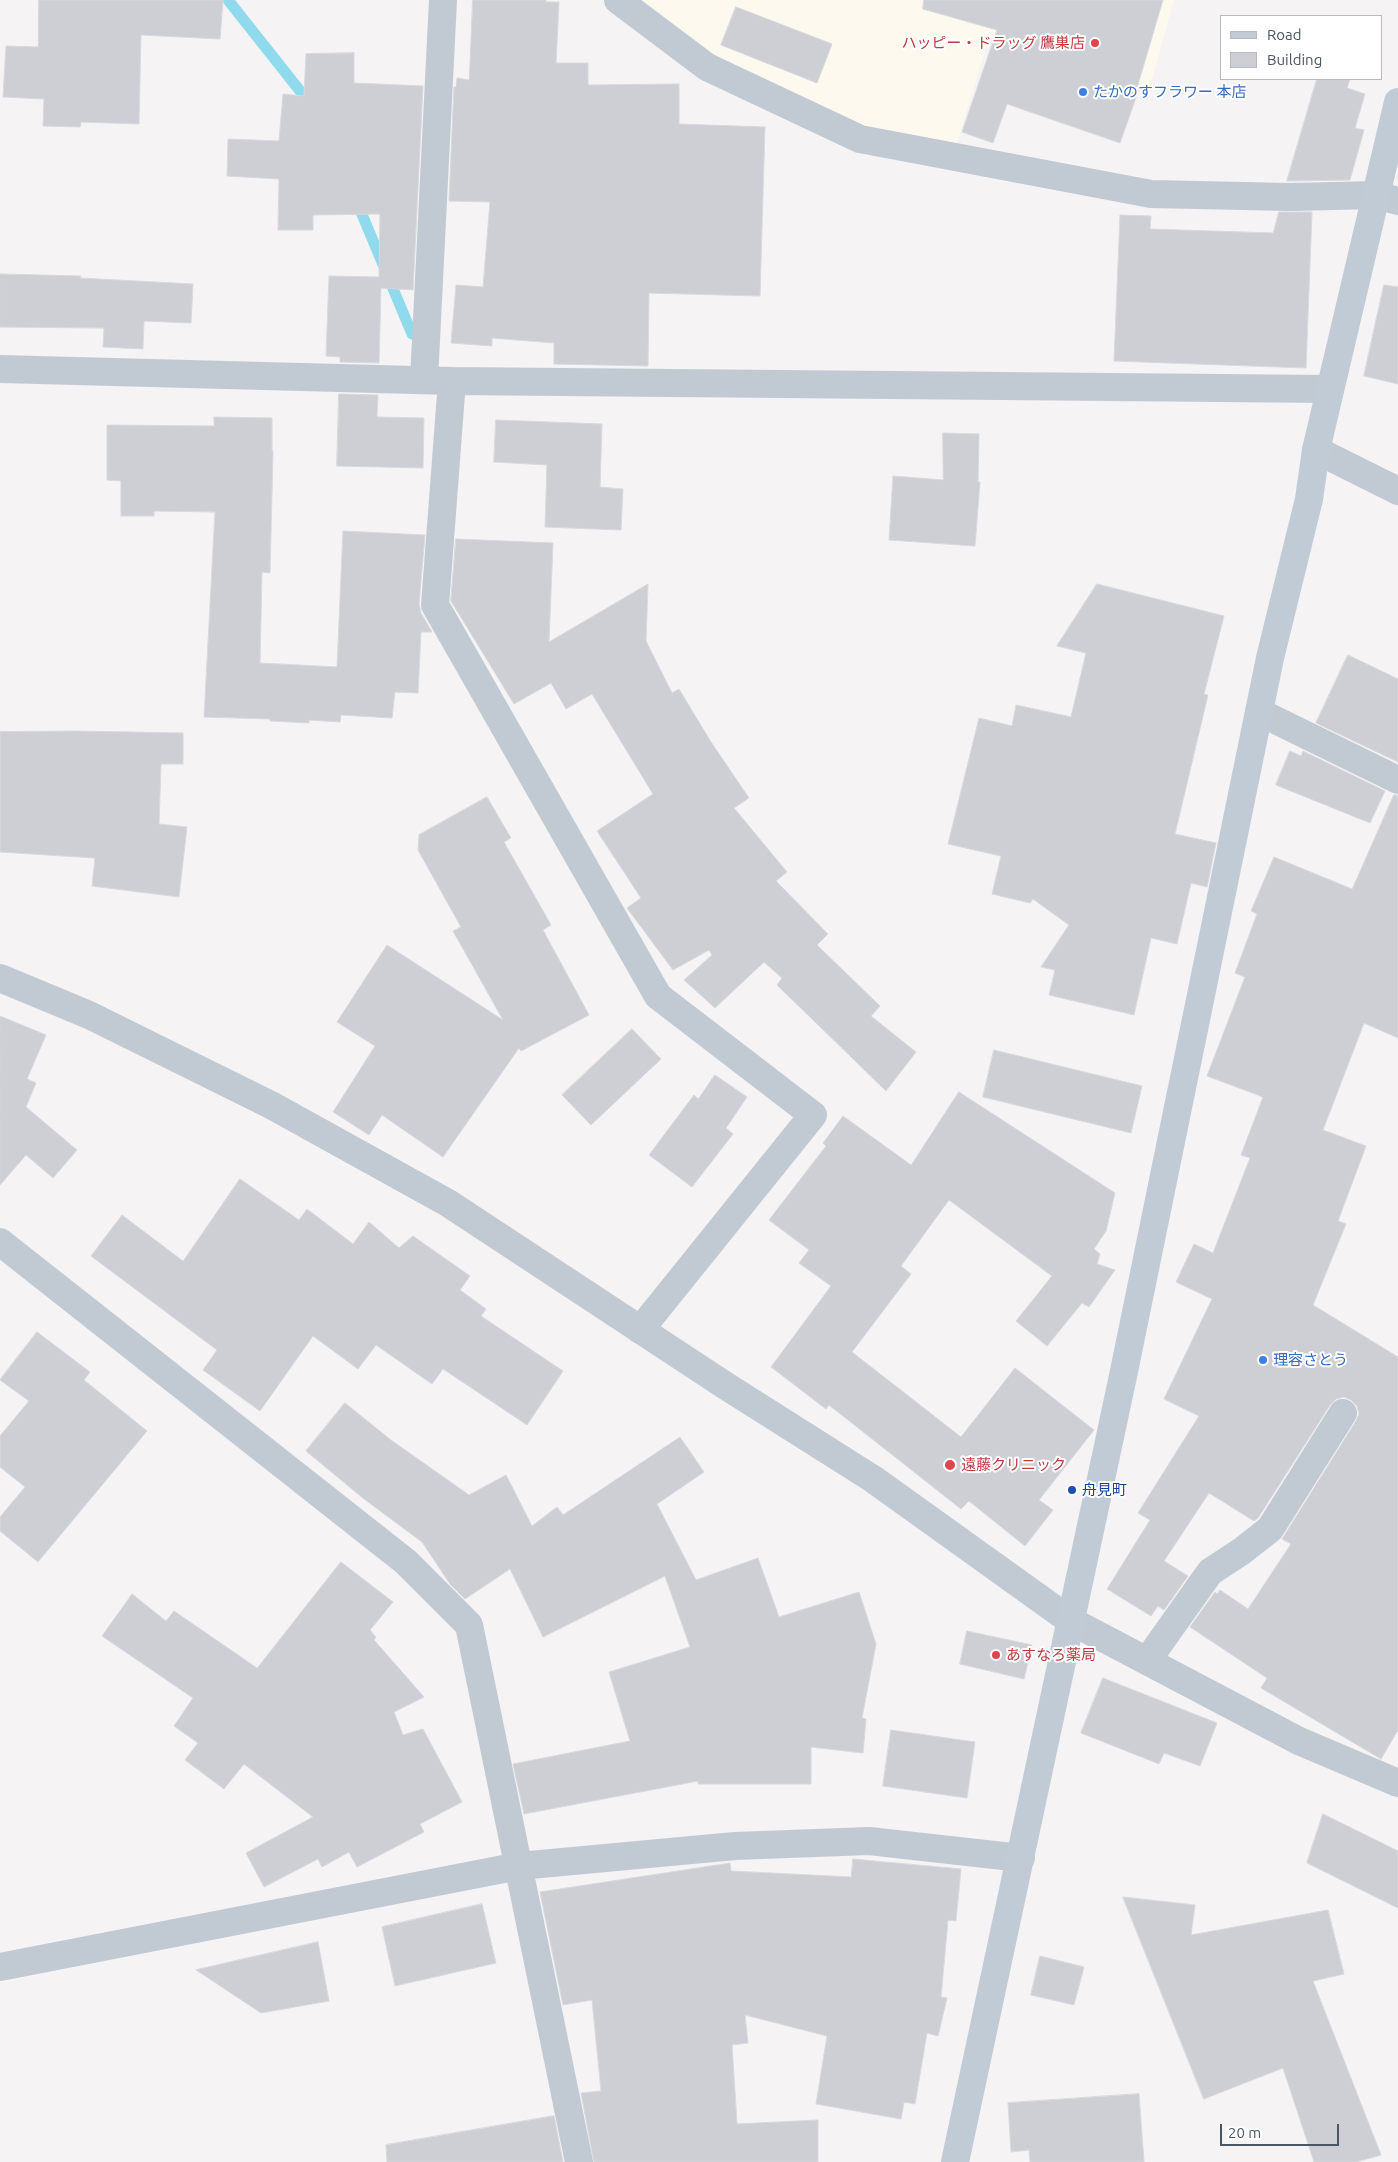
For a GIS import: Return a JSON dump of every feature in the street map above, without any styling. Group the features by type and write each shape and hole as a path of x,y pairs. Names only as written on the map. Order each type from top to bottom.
{"street":[{"path":"424,380 443,0"},
{"path":"618,0 707,67 860,139 1151,194 1290,198 1387,198"},
{"path":"955,2162 1022,1858 1259,712 1309,499 1316,450 1330,389 1387,198 1398,102"},
{"path":"0,369 452,381 1330,389"},
{"path":"452,381 435,605 658,996 813,1115 640,1330"},
{"path":"1316,450 1398,491"},
{"path":"1259,712 1398,780"},
{"path":"0,978 89,1015 278,1109 448,1202 640,1330 873,1479 1071,1621 1300,1741 1398,1784"},
{"path":"0,1242 406,1562 469,1624 579,2162"},
{"path":"1147,1661 1210,1572 1242,1551 1270,1529 1343,1412"},
{"path":"0,1968 518,1866 736,1846 869,1841 1022,1858"}],"shaded area":[{"path":"637,0 1174,0 1150,87 990,35 955,149 886,138 706,52"}],"building":[{"path":"39,0 223,0 220,39 141,35 139,124 81,122 80,127 43,126 44,99 3,97 6,46 38,47"},
{"path":"473,0 546,0 546,2 559,2 556,63 588,63 588,85 679,84 679,124 765,127 760,296 649,293 648,366 554,364 554,343 492,338 492,346 451,343 456,285 483,287 490,202 449,201 454,87 456,87 457,78 469,80"},
{"path":"924,0 1163,0 1137,88 1139,89 1120,143 1007,104 993,143 962,132 997,30 923,9"},
{"path":"736,7 832,44 817,83 721,45"},
{"path":"354,53 354,83 423,86 413,290 381,288 379,363 340,362 340,357 326,356 329,276 379,277 380,214 313,215 313,230 278,230 279,179 227,176 228,139 279,141 283,94 304,96 306,54"},
{"path":"1317,80 1350,80 1347,88 1365,94 1355,128 1364,130 1350,180 1287,181"},
{"path":"1279,212 1312,212 1306,368 1114,361 1120,215 1151,216 1150,229 1273,233"},
{"path":"0,274 81,276 80,278 193,284 191,323 144,321 143,349 103,347 104,328 0,327"},
{"path":"1384,285 1398,287 1398,384 1364,376"},
{"path":"339,394 378,395 377,417 424,418 423,468 337,466"},
{"path":"214,417 272,418 270,573 262,572 260,663 337,667 343,531 425,535 419,604 421,613 432,632 421,632 418,693 395,692 392,718 341,715 340,722 309,720 309,723 270,721 270,719 204,717 215,512 154,511 154,516 121,516 121,481 107,480 107,425 214,426"},
{"path":"496,420 602,424 600,487 623,489 621,530 545,527 547,465 494,462"},
{"path":"943,433 979,434 978,482 980,482 975,546 889,540 893,476 943,480"},
{"path":"456,539 553,543 549,642 648,584 646,641 672,693 679,689 711,742 749,798 734,808 787,872 776,881 828,934 817,945 880,1006 871,1016 916,1052 886,1091 777,985 782,978 764,962 715,1008 684,980 712,955 709,950 673,970 627,908 641,898 597,831 653,794 592,694 566,709 551,683 514,704 451,601"},
{"path":"1097,584 1224,616 1204,694 1208,695 1175,834 1216,843 1207,887 1191,883 1177,944 1151,938 1134,1015 1049,995 1055,970 1041,967 1069,925 1033,899 1030,903 992,894 1001,856 948,844 979,718 1012,726 1016,705 1071,717 1086,653 1057,646"},
{"path":"1348,655 1398,679 1398,762 1316,723"},
{"path":"0,732 183,733 183,764 161,764 159,824 187,827 179,897 92,886 95,858 0,852"},
{"path":"1290,751 1301,756 1303,751 1385,791 1370,823 1276,785"},
{"path":"1394,795 1398,795 1398,1038 1364,1023 1323,1130 1366,1146 1338,1221 1346,1224 1313,1305 1398,1357 1398,1730 1381,1759 1261,1688 1267,1678 1190,1627 1215,1592 1217,1594 1220,1590 1248,1609 1291,1544 1282,1539 1356,1421 1359,1414 1357,1406 1351,1400 1344,1397 1336,1399 1330,1405 1258,1518 1254,1521 1209,1493 1164,1561 1188,1576 1164,1610 1158,1606 1151,1616 1107,1589 1150,1520 1138,1513 1199,1416 1164,1399 1212,1299 1176,1282 1194,1244 1213,1253 1250,1158 1241,1155 1263,1097 1207,1076 1245,977 1235,973 1257,914 1251,911 1274,857 1352,889"},
{"path":"487,797 511,838 504,842 551,925 543,930 589,1015 521,1051 519,1048 443,1157 382,1115 369,1135 333,1112 375,1046 337,1022 387,945 503,1020 453,931 461,927 418,850 419,835"},
{"path":"0,1016 46,1035 27,1079 36,1083 26,1107 77,1150 53,1178 26,1155 0,1185"},
{"path":"632,1029 661,1059 591,1125 562,1095"},
{"path":"994,1050 1142,1086 1131,1133 983,1097"},
{"path":"715,1075 747,1097 726,1128 733,1134 692,1187 649,1155 694,1095 698,1099"},
{"path":"959,1092 1115,1193 1106,1231 1094,1249 1100,1254 1097,1264 1115,1270 1089,1307 1082,1303 1047,1346 1016,1321 1052,1276 949,1200 901,1266 911,1274 852,1352 961,1437 1015,1368 1094,1430 1039,1500 1053,1510 1025,1546 969,1501 961,1509 829,1405 826,1409 771,1367 831,1286 799,1263 809,1250 769,1220 826,1146 823,1143 843,1116 911,1165"},
{"path":"240,1179 299,1220 307,1209 353,1244 369,1222 399,1248 413,1236 470,1276 460,1290 486,1309 481,1316 563,1371 527,1425 443,1369 432,1384 376,1345 358,1369 313,1336 260,1411 203,1370 217,1350 91,1256 122,1215 183,1261"},
{"path":"37,1332 90,1372 84,1380 147,1431 38,1562 0,1531 0,1517 25,1487 0,1467 0,1436 29,1401 0,1380"},
{"path":"345,1403 391,1440 469,1495 506,1475 532,1526 557,1507 563,1515 680,1437 704,1472 657,1504 696,1580 758,1558 779,1617 859,1592 876,1644 862,1718 866,1719 863,1753 811,1747 811,1784 698,1784 698,1781 524,1814 513,1764 630,1741 609,1672 690,1647 665,1576 543,1637 510,1569 465,1599 450,1584 422,1542 364,1499 306,1451"},
{"path":"341,1562 393,1602 370,1630 376,1637 374,1640 424,1697 394,1712 403,1735 423,1729 462,1802 420,1824 424,1832 357,1867 349,1852 322,1867 318,1859 264,1887 246,1853 313,1817 244,1764 224,1789 185,1760 198,1743 174,1726 193,1698 102,1636 132,1594 166,1621 174,1611 257,1668"},
{"name":"あすなろ薬局","path":"967,1631 1032,1645 1024,1679 960,1664"},
{"path":"1103,1678 1217,1723 1200,1766 1164,1753 1159,1764 1081,1733"},
{"path":"891,1730 975,1742 967,1798 883,1786"},
{"path":"1323,1814 1398,1851 1398,1908 1307,1863"},
{"path":"853,1859 961,1869 956,1921 948,1920 941,1997 947,1998 938,2036 927,2033 915,2104 904,2102 901,2119 816,2104 827,2036 745,2015 748,2043 732,2045 737,2124 818,2120 818,2162 594,2162 581,2093 601,2091 592,2000 563,2005 540,1892 730,1863 731,1871 851,1877"},
{"path":"1123,1897 1195,1905 1191,1935 1328,1910 1344,1974 1313,1981 1381,2155 1356,2162 1314,2162 1283,2068 1204,2099"},
{"path":"482,1904 496,1963 395,1986 382,1927"},
{"path":"318,1942 329,2001 261,2013 196,1970"},
{"path":"1040,1956 1084,1967 1074,2005 1031,1995"},
{"path":"1139,2094 1144,2162 1030,2162 1029,2150 1011,2152 1008,2103"},
{"path":"554,2116 563,2162 387,2162 386,2145"}],"waterway":[{"path":"228,0 312,106"},
{"path":"356,200 412,334"}],"place":[{"name":"ハッピー・ドラッグ 鷹巣店","path":"1095,43"},
{"name":"たかのすフラワー 本店","path":"1083,92"},
{"name":"理容さとう","path":"1263,1360"},
{"name":"遠藤クリニック","path":"950,1465"},
{"name":"舟見町","path":"1072,1490"},
{"name":"あすなろ薬局","path":"996,1655"}]}
